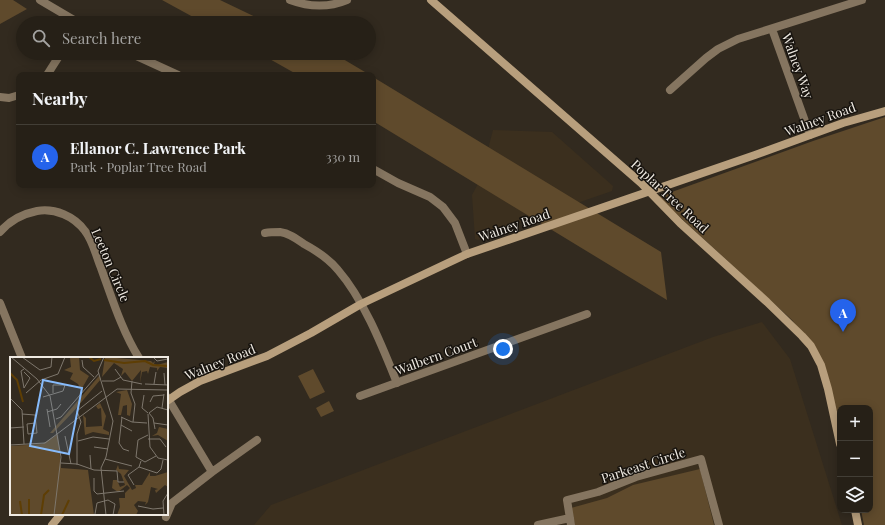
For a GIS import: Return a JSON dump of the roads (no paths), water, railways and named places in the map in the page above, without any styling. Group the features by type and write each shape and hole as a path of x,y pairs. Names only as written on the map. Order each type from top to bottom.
{"main road":[{"name":"Poplar Tree Road","path":"431,0 649,191 680,223 786,320 806,341 816,356 825,378 839,441"},
{"name":"Walney Road","path":"168,400 200,382 282,349 361,304 468,254 810,135 885,111"},
{"path":"856,513 858,525"},
{"path":"52,525 60,515"}],"street":[{"path":"40,0 66,16"},
{"path":"290,0 302,4 317,6 330,5 347,0"},
{"path":"670,90 718,49 738,39 862,0"},
{"name":"Walney Way","path":"772,29 810,135"},
{"path":"49,72 57,60"},
{"path":"145,60 171,72"},
{"path":"0,96 8,98 16,97"},
{"path":"376,171 398,183 430,197 443,207 455,223 468,254"},
{"name":"Leeton Circle","path":"0,232 11,221 39,211 57,212 80,224 90,239 135,356"},
{"path":"265,233 280,232 287,234 320,254 338,270 361,304 383,348 397,383"},
{"path":"0,303 22,357"},
{"name":"Walbern Court","path":"360,396 587,314"},
{"path":"168,400 212,472"},
{"path":"168,512 172,503 257,440"},
{"name":"Parkeast Circle","path":"538,525 571,521 567,500 598,492 636,477 702,459 719,525"}],"place":[{"name":"Ellanor C. Lawrence Park","path":"843,332"}]}
